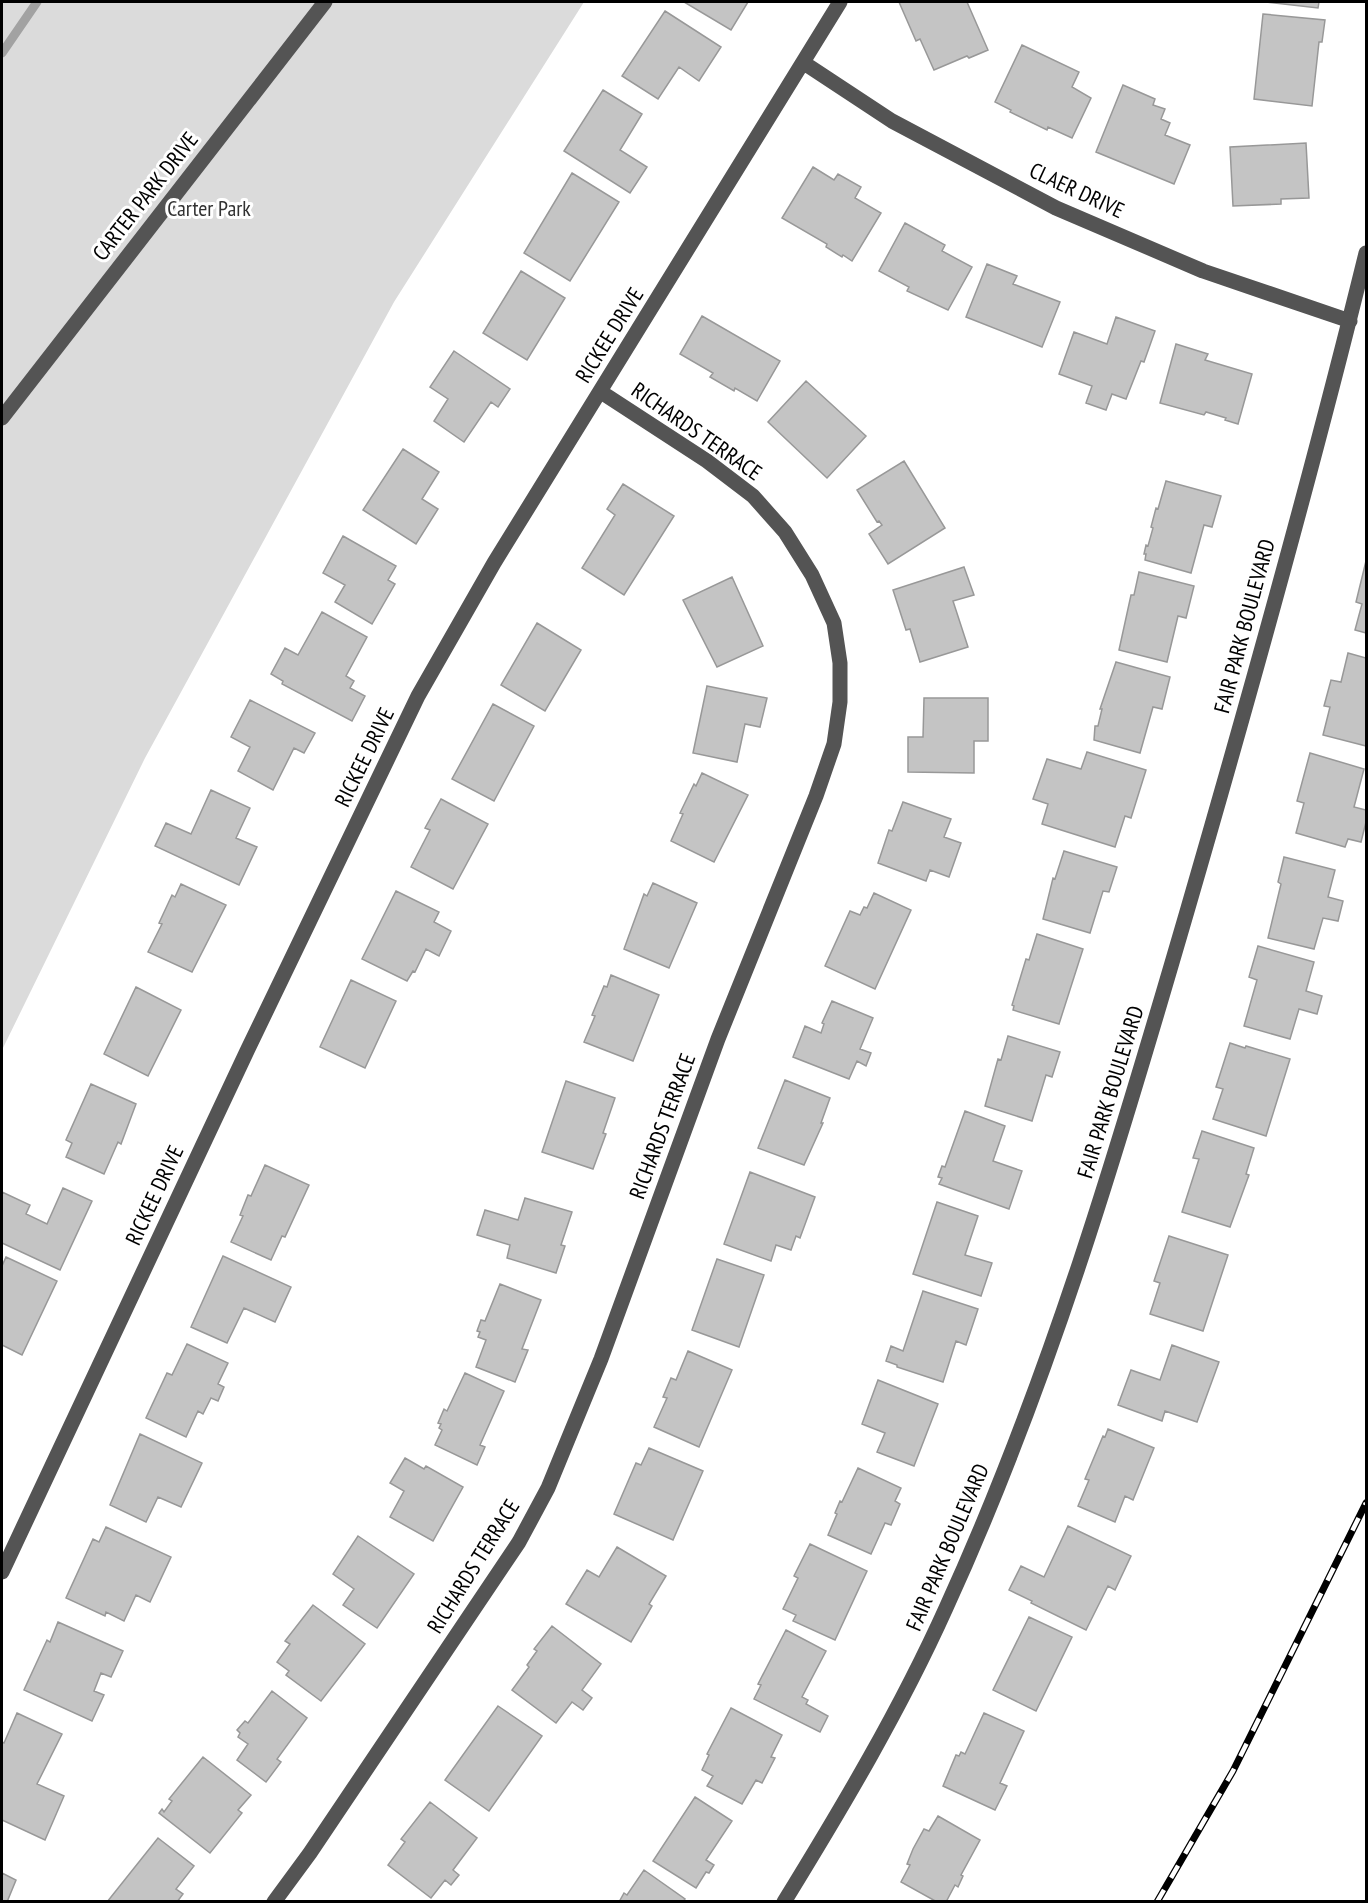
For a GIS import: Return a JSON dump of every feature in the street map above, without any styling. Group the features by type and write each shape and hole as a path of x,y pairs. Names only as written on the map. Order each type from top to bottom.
{"street":[{"name":"CARTER PARK DRIVE","path":"2,418 325,2"},
{"name":"RICKEE DRIVE","path":"2,1572 247,1051 418,696 494,562 840,2"},
{"name":"CLAER DRIVE","path":"804,63 892,121 1056,208 1203,271 1350,321"},
{"name":"FAIR PARK BOULEVARD","path":"784,1902 900,1703 946,1610 990,1509 1081,1262 1240,730 1350,321 1366,253"},
{"name":"RICHARDS TERRACE","path":"274,1902 310,1853 519,1542 548,1488 601,1359 718,1039 812,807 834,744 840,702 840,663 834,622 812,575 785,532 753,496 707,461 601,392"}],"green space":[{"name":"Carter Park","path":"2,2 584,2 394,302 145,758 2,1050"}],"building":[{"path":"684,2 748,2 731,30"},
{"path":"899,2 967,2 988,50 934,70 920,39 916,41"},
{"path":"1266,2 1319,2 1318,8"},
{"path":"665,11 721,47 699,81 679,67 658,99 622,76"},
{"path":"1263,14 1325,20 1322,42 1319,42 1312,106 1254,99"},
{"path":"1022,45 1079,72 1072,87 1091,98 1072,138 1048,127 1047,130 995,102"},
{"path":"1123,85 1155,99 1153,105 1165,109 1161,119 1170,123 1165,135 1190,145 1174,184 1096,152"},
{"path":"603,90 642,114 620,150 647,167 630,193 564,151"},
{"path":"1306,143 1309,198 1281,199 1281,204 1233,206 1230,147"},
{"path":"813,167 834,180 838,174 861,187 855,198 881,213 852,261 843,255 842,257 826,247 827,244 782,218"},
{"path":"572,173 619,202 570,281 524,253"},
{"path":"905,223 945,245 942,251 972,267 948,310 907,291 909,287 879,271"},
{"path":"987,264 1017,276 1013,284 1060,302 1042,347 966,317"},
{"path":"521,271 565,298 527,360 483,333"},
{"path":"702,316 780,361 757,401 710,377 713,373 680,354"},
{"path":"1116,317 1155,331 1144,362 1141,361 1126,399 1112,394 1106,410 1086,403 1092,386 1059,374 1074,332 1107,344"},
{"path":"1176,344 1208,354 1205,360 1252,374 1238,424 1206,412 1204,415 1160,403"},
{"path":"454,351 510,389 498,407 491,402 464,442 434,421 448,399 430,387"},
{"path":"806,381 866,436 827,478 768,422"},
{"path":"403,449 439,472 422,499 438,509 416,544 363,510"},
{"path":"904,461 945,528 888,564 869,534 882,525 879,521 877,522 857,490"},
{"path":"1166,481 1221,496 1212,527 1204,525 1191,573 1145,560 1146,545 1148,546 1156,508 1158,509"},
{"path":"623,484 674,516 624,595 582,568 615,515 607,509"},
{"path":"343,536 396,566 388,580 395,584 372,624 335,602 345,585 323,573"},
{"path":"1366,561 1366,633 1355,630 1362,604 1356,602"},
{"path":"964,567 974,595 953,601 968,647 920,662 910,629 906,630 893,590"},
{"path":"1139,572 1194,586 1186,618 1178,616 1167,662 1119,650 1131,595 1134,595"},
{"path":"732,577 763,646 717,667 683,600"},
{"path":"322,612 367,637 346,676 354,681 350,688 365,696 352,721 282,684 283,681 271,674 285,648 298,655"},
{"path":"537,623 581,650 545,711 501,685"},
{"path":"1348,653 1366,658 1366,746 1323,735 1330,707 1324,706 1331,680 1341,682"},
{"path":"1116,662 1170,677 1162,709 1153,707 1140,753 1094,740 1095,726 1098,726 1102,709 1100,709"},
{"path":"707,686 767,698 760,727 745,724 737,762 693,753"},
{"path":"924,698 988,698 988,741 974,741 974,773 908,772 908,737 923,737"},
{"path":"250,700 315,733 304,753 294,748 273,790 238,771 250,747 231,737"},
{"path":"493,704 534,726 494,801 452,779"},
{"path":"1087,752 1146,770 1131,818 1125,816 1115,847 1042,824 1048,804 1033,799 1047,759 1081,769"},
{"path":"1310,753 1364,769 1354,807 1366,810 1366,822 1361,842 1348,839 1345,847 1296,833 1304,803 1297,801"},
{"path":"702,773 748,795 714,862 671,841 683,814 680,813"},
{"path":"211,790 250,808 236,838 257,847 239,885 155,846 166,823 191,834"},
{"path":"441,799 488,824 453,889 411,867 430,830 425,828"},
{"path":"903,802 951,819 944,837 961,843 949,877 930,870 926,881 878,863 889,830 892,831"},
{"path":"1064,851 1117,867 1109,892 1103,891 1090,933 1043,919 1053,878 1055,879"},
{"path":"1284,857 1335,870 1328,897 1343,901 1338,921 1323,918 1314,949 1268,938 1281,884 1278,882"},
{"path":"653,883 697,903 669,968 624,949 644,894 647,896"},
{"path":"181,884 226,905 192,972 148,952 162,924 159,923 172,895 175,897"},
{"path":"396,891 439,912 434,922 451,931 439,956 426,949 415,972 413,971 407,981 362,959"},
{"path":"874,893 911,910 875,989 825,966 850,911 860,915 864,907 867,908"},
{"path":"1037,934 1083,949 1059,1024 1013,1010 1012,1005 1026,959 1029,960"},
{"path":"1258,946 1314,962 1306,991 1322,996 1317,1014 1299,1009 1290,1039 1244,1026 1257,980 1249,977"},
{"path":"611,975 659,995 633,1061 584,1042 595,1016 592,1015"},
{"path":"351,980 396,1001 365,1068 320,1047"},
{"path":"136,987 181,1010 148,1076 104,1054"},
{"path":"832,1001 873,1018 860,1049 871,1053 866,1066 857,1061 849,1079 793,1057 805,1026 821,1033 824,1024 822,1023"},
{"path":"1008,1036 1060,1052 1052,1077 1046,1075 1032,1121 985,1106 998,1059 1001,1060"},
{"path":"1230,1043 1290,1059 1266,1136 1213,1119 1223,1089 1216,1087"},
{"path":"785,1080 830,1098 821,1123 823,1123 804,1165 758,1148"},
{"path":"566,1081 615,1098 603,1133 606,1134 593,1169 542,1152"},
{"path":"91,1084 136,1104 121,1144 118,1142 104,1174 66,1157 72,1143 66,1140"},
{"path":"965,1111 1005,1126 993,1161 1022,1171 1009,1209 939,1184 942,1178 938,1177 942,1166 945,1167"},
{"path":"1202,1131 1254,1148 1246,1174 1249,1175 1230,1227 1182,1212 1199,1159 1193,1158"},
{"path":"265,1165 309,1185 285,1237 282,1236 271,1260 231,1242 243,1216 240,1215 248,1195 251,1196"},
{"path":"750,1172 815,1197 800,1238 796,1236 791,1250 776,1245 771,1261 724,1244"},
{"path":"63,1188 92,1201 60,1270 2,1243 2,1192 30,1205 26,1214 47,1224"},
{"path":"525,1198 572,1212 561,1245 565,1246 556,1273 507,1258 510,1245 477,1235 485,1210 518,1220"},
{"path":"937,1202 978,1216 965,1255 992,1263 981,1296 913,1274"},
{"path":"1169,1236 1228,1255 1203,1331 1150,1314 1160,1283 1154,1281"},
{"path":"223,1256 291,1287 275,1322 244,1308 227,1343 191,1327"},
{"path":"6,1257 57,1281 22,1355 2,1345 2,1266"},
{"path":"717,1259 764,1275 739,1347 692,1330"},
{"path":"500,1284 541,1300 522,1349 528,1350 515,1382 476,1367 486,1340 478,1337 480,1332 477,1331 481,1320 485,1321"},
{"path":"923,1291 978,1309 966,1345 956,1341 943,1382 897,1367 886,1361 891,1346 903,1351"},
{"path":"187,1344 228,1363 218,1384 224,1387 218,1401 211,1398 203,1414 198,1411 186,1437 146,1418 167,1373 172,1375"},
{"path":"1172,1345 1219,1362 1197,1422 1165,1411 1162,1421 1118,1405 1131,1370 1160,1380"},
{"path":"688,1351 732,1370 699,1447 654,1427 667,1398 663,1397 671,1378 676,1380"},
{"path":"465,1373 504,1391 480,1445 485,1447 477,1465 435,1445 442,1430 439,1428 441,1424 438,1423 444,1409 447,1411"},
{"path":"878,1380 938,1404 914,1466 877,1452 885,1433 862,1424"},
{"path":"1108,1429 1154,1448 1133,1500 1125,1496 1115,1522 1078,1506 1089,1480 1085,1479"},
{"path":"140,1434 202,1463 181,1507 158,1497 146,1522 110,1505"},
{"path":"649,1448 703,1471 673,1540 614,1514 636,1463 641,1465"},
{"path":"405,1458 424,1469 426,1466 463,1487 433,1541 390,1517 404,1491 390,1483"},
{"path":"858,1468 901,1488 895,1501 900,1504 891,1525 885,1523 871,1554 828,1535 840,1501 842,1502"},
{"path":"1068,1526 1131,1556 1115,1590 1108,1586 1086,1630 1009,1590 1021,1566 1044,1577"},
{"path":"106,1527 171,1557 150,1602 136,1595 124,1621 106,1612 105,1616 66,1598 93,1539 99,1542"},
{"path":"358,1536 414,1574 377,1628 343,1605 354,1589 333,1574"},
{"path":"810,1544 867,1571 835,1640 793,1621 796,1615 783,1609 798,1578 794,1576"},
{"path":"617,1547 666,1576 649,1604 652,1606 631,1642 566,1604 587,1570 599,1577"},
{"path":"313,1605 365,1644 321,1701 286,1675 289,1671 277,1662 290,1644 285,1641"},
{"path":"1029,1617 1072,1637 1036,1711 993,1690"},
{"path":"58,1622 123,1651 111,1677 101,1673 94,1691 104,1695 92,1721 24,1690"},
{"path":"552,1626 601,1664 582,1690 592,1698 583,1710 572,1702 556,1723 512,1690 529,1667 527,1665 537,1651 534,1649"},
{"path":"786,1630 826,1651 802,1697 808,1700 806,1704 828,1716 820,1732 754,1699 761,1685 758,1684"},
{"path":"272,1691 307,1718 277,1759 281,1762 266,1782 237,1760 248,1744 238,1737 240,1733 237,1730 245,1721 248,1723"},
{"path":"498,1706 542,1736 489,1811 445,1780"},
{"path":"731,1708 782,1735 771,1757 775,1758 762,1783 756,1780 742,1804 707,1786 713,1776 702,1770 709,1755 707,1754"},
{"path":"17,1713 62,1734 37,1784 64,1796 45,1840 2,1820 2,1742 4,1743"},
{"path":"984,1713 1024,1731 1000,1783 1007,1786 995,1810 943,1786 956,1755 959,1756 961,1752 965,1754"},
{"path":"203,1757 251,1795 238,1810 242,1813 210,1853 159,1813 162,1809 164,1812 172,1801 169,1799"},
{"path":"695,1797 732,1821 706,1860 714,1865 709,1873 706,1872 696,1888 653,1861"},
{"path":"430,1802 477,1838 453,1870 459,1875 451,1885 445,1880 431,1898 388,1865 405,1842 401,1839"},
{"path":"938,1816 980,1840 961,1875 963,1876 958,1887 955,1885 946,1902 937,1902 901,1882 910,1865 907,1864 913,1849 924,1829 929,1831"},
{"path":"158,1838 194,1866 176,1889 183,1894 177,1902 107,1902"},
{"path":"644,1870 685,1899 683,1902 619,1902 624,1893 627,1895"},
{"path":"2,1873 16,1880 7,1902 2,1902"}],"waterway":[{"path":"2,53 37,2"}],"railway":[{"path":"1157,1902 1233,1771 1366,1503"}]}
